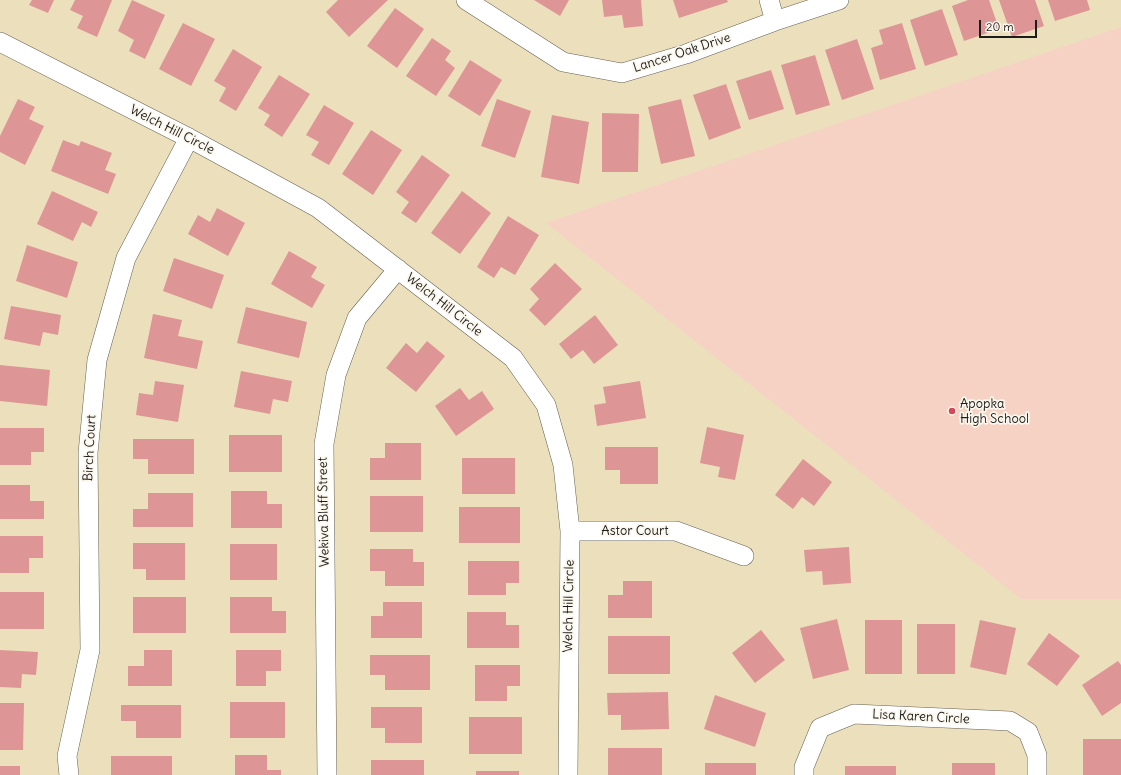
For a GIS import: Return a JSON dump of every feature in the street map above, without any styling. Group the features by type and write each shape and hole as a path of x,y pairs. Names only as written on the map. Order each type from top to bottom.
{"street":[{"name":"Lancer Oak Drive","path":"466,0 563,62 622,73 686,54 775,21 839,0"},
{"path":"768,0 775,21"},
{"name":"Welch Hill Circle","path":"0,42 189,138 318,208 513,358 546,405 564,465 570,531 568,775"},
{"name":"Birch Court","path":"69,775 68,756 90,650 88,453 97,360 126,258 189,138"},
{"name":"Wekiva Bluff Street","path":"327,775 324,444 336,376 357,318 398,269"},
{"name":"Astor Court","path":"570,531 676,531 744,556"},
{"name":"Lisa Karen Circle","path":"804,775 804,767 820,728 854,714 1010,721 1028,732 1037,755 1037,775"}],"shaded area":[{"name":"Apopka High School","path":"1121,27 1121,599 1021,599 546,223"}],"building":[{"path":"32,0 54,0 48,13 29,5"},
{"path":"75,0 112,0 97,37 77,28 83,16 70,10"},
{"path":"132,0 165,15 145,59 129,51 134,40 118,31"},
{"path":"338,0 388,0 349,37 326,12"},
{"path":"534,0 569,0 560,16"},
{"path":"602,0 641,0 643,26 624,28 622,15 604,17"},
{"path":"673,0 727,0 728,2 679,18"},
{"path":"968,0 989,0 999,29 964,41 952,6"},
{"path":"999,0 1035,0 1044,26 1012,37"},
{"path":"1048,0 1087,0 1090,10 1055,21"},
{"path":"395,8 424,29 397,68 367,46"},
{"path":"942,9 958,55 925,66 910,20"},
{"path":"183,23 215,39 191,86 159,69"},
{"path":"902,23 916,69 880,80 871,48 883,44 879,30"},
{"path":"432,38 451,51 445,60 455,68 436,96 406,76"},
{"path":"857,39 874,89 842,100 825,50"},
{"path":"233,49 262,67 236,111 219,101 226,88 214,81"},
{"path":"815,55 830,105 796,115 781,65"},
{"path":"470,60 502,80 480,116 448,96"},
{"path":"771,70 784,109 749,120 736,81"},
{"path":"279,75 310,94 282,137 264,125 270,115 258,108"},
{"path":"726,84 741,128 709,140 693,95"},
{"path":"18,99 35,107 29,119 44,126 25,165 0,152 0,136"},
{"path":"497,99 531,111 515,158 481,146"},
{"path":"681,99 695,156 661,164 648,107"},
{"path":"324,105 354,123 329,165 311,155 319,142 306,135"},
{"path":"602,113 639,114 638,172 602,172"},
{"path":"552,115 589,122 579,184 541,177"},
{"path":"371,130 402,150 373,195 342,174"},
{"path":"63,140 79,146 81,141 112,153 105,170 116,174 108,194 51,171"},
{"path":"422,155 450,175 416,223 401,213 409,202 396,192"},
{"path":"52,191 98,212 91,227 82,222 73,241 37,224"},
{"path":"462,191 491,213 460,254 431,233"},
{"path":"217,208 245,223 228,256 188,234 198,215 210,222"},
{"path":"508,216 539,235 515,275 501,267 494,278 477,267"},
{"path":"27,245 78,262 67,298 16,281"},
{"path":"289,251 317,267 311,277 325,285 312,308 271,284"},
{"path":"174,258 224,275 212,309 163,291"},
{"path":"555,263 582,289 545,326 529,310 539,299 530,289"},
{"path":"11,306 61,315 58,335 43,332 40,346 4,339"},
{"path":"246,307 307,322 299,358 237,343"},
{"path":"153,314 182,320 178,336 203,341 197,369 144,358"},
{"path":"595,315 618,345 594,364 583,350 571,359 559,344"},
{"path":"427,341 445,356 416,392 386,368 406,343 417,353"},
{"path":"0,365 50,370 47,406 0,401"},
{"path":"241,371 292,381 288,402 273,399 270,414 234,407"},
{"path":"155,381 184,385 178,422 136,415 139,393 153,395"},
{"path":"640,381 646,418 597,426 594,405 606,403 603,387"},
{"path":"460,388 469,400 482,391 494,409 456,436 435,406"},
{"path":"707,427 744,435 735,480 718,477 720,467 700,463"},
{"path":"0,428 44,428 44,452 31,452 31,465 0,465"},
{"path":"229,435 282,435 282,472 229,472"},
{"path":"133,439 194,439 194,474 148,474 148,459 133,459"},
{"path":"385,443 421,443 421,480 370,480 370,458 385,458"},
{"path":"605,447 658,447 658,484 620,484 620,470 605,470"},
{"path":"462,458 515,458 515,494 462,494"},
{"path":"803,459 832,482 814,506 802,497 793,509 775,495"},
{"path":"0,485 30,485 30,501 44,501 44,519 0,519"},
{"path":"231,491 267,491 267,504 282,504 282,528 231,528"},
{"path":"148,493 193,493 193,527 133,527 133,509 148,509"},
{"path":"370,496 423,496 423,532 370,532"},
{"path":"459,507 520,507 520,543 459,543"},
{"path":"0,536 43,536 43,558 29,558 29,573 0,573"},
{"path":"133,543 185,543 185,580 146,580 146,569 133,569"},
{"path":"230,544 277,544 277,580 230,580"},
{"path":"849,547 851,583 823,585 822,571 806,572 804,550"},
{"path":"370,549 413,549 413,562 424,562 424,586 385,586 385,571 370,571"},
{"path":"468,561 519,561 519,583 506,583 506,595 468,595"},
{"path":"623,581 652,581 652,618 608,618 608,595 623,595"},
{"path":"0,592 44,592 44,629 0,629"},
{"path":"133,597 186,597 186,633 133,633"},
{"path":"230,597 272,597 272,611 286,611 286,633 230,633"},
{"path":"383,602 422,602 422,638 371,638 371,616 383,616"},
{"path":"467,612 506,612 506,625 519,625 519,648 467,648"},
{"path":"837,619 849,670 813,679 800,628"},
{"path":"865,620 902,620 902,674 865,674"},
{"path":"980,620 1016,628 1006,675 970,667"},
{"path":"917,624 955,624 955,674 917,674"},
{"path":"761,630 785,660 755,683 732,653"},
{"path":"1049,633 1080,656 1057,686 1027,664"},
{"path":"608,636 670,636 670,674 608,674"},
{"path":"0,650 38,652 36,675 22,674 21,688 0,687"},
{"path":"144,650 172,650 172,686 128,686 128,666 144,666"},
{"path":"236,650 281,650 281,671 266,671 266,686 236,686"},
{"path":"370,655 430,655 430,690 385,690 385,675 370,675"},
{"path":"1118,661 1121,665 1121,703 1102,716 1082,685"},
{"path":"475,665 520,665 520,686 507,686 507,701 475,701"},
{"path":"668,692 669,729 621,730 621,715 608,715 607,693"},
{"path":"715,695 766,713 755,747 704,729"},
{"path":"230,702 285,702 285,738 230,738"},
{"path":"0,703 24,703 23,750 0,750"},
{"path":"121,705 181,705 181,738 136,738 136,721 121,721"},
{"path":"371,707 422,707 422,743 385,743 385,728 371,728"},
{"path":"469,717 522,717 522,754 469,754"},
{"path":"1083,739 1121,739 1121,775 1083,775"},
{"path":"608,748 662,748 662,775 608,775"},
{"path":"235,755 267,755 267,770 281,770 281,775 235,775"},
{"path":"111,756 172,756 172,775 111,775"},
{"path":"371,760 424,760 424,775 371,775"},
{"path":"705,763 756,763 756,775 705,775"},
{"path":"952,763 995,763 995,775 952,775"},
{"path":"0,766 20,766 20,775 0,775"},
{"path":"845,766 896,766 896,775 845,775"},
{"path":"476,771 519,771 519,775 476,775"}],"place":[{"name":"Apopka High School","path":"952,411"}]}
